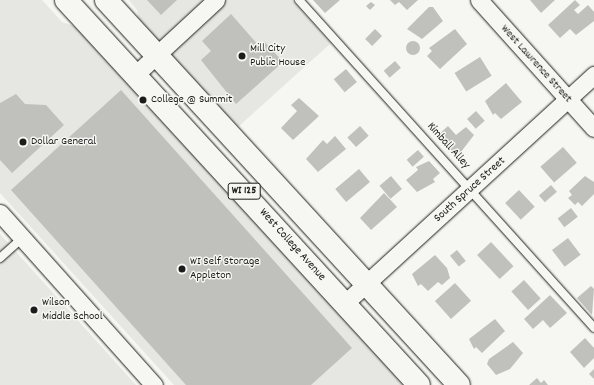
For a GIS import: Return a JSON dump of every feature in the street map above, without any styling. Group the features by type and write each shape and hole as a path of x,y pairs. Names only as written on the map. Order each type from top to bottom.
{"main road":[{"name":"West College Avenue","path":"66,0 136,74 419,385"},
{"name":"WI 125","path":"106,0 459,385"}],"street":[{"path":"136,74 216,0"},
{"name":"West Lawrence Street","path":"479,0 594,128"},
{"name":"South Spruce Street","path":"345,303 594,75"},
{"path":"0,213 154,385"}],"lane":[{"name":"Kimball Alley","path":"299,0 471,189 594,328"},
{"path":"0,258 22,238"}],"shaded area":[{"name":"WI Self Storage Appleton","path":"0,0 42,0 62,22 77,27 406,385 174,385 0,193"},
{"path":"129,0 292,0 331,43 238,127 139,22 137,10"},
{"name":"Wilson Middle School","path":"0,234 136,385 0,385"}],"building":[{"path":"147,0 177,0 161,15"},
{"path":"313,0 340,0 325,13"},
{"path":"390,0 418,0 407,10 399,2 395,5"},
{"path":"530,0 555,0 541,13"},
{"path":"575,0 580,5 574,10 578,14 588,5 594,12 594,21 576,35 570,29 560,38 548,25"},
{"path":"371,2 375,5 370,10 366,6"},
{"path":"429,7 433,7 443,21 422,39 407,29"},
{"name":"Mill City Public House","path":"231,14 259,46 264,41 283,62 236,104 201,60 211,51 202,41"},
{"path":"375,29 382,36 372,46 365,39"},
{"path":"455,29 467,44 440,69 427,56 432,51 429,48"},
{"path":"413,41 418,43 420,48 418,53 413,55 408,53 406,48 408,43"},
{"path":"480,57 492,76 466,92 455,73"},
{"path":"395,61 401,68 390,78 384,71"},
{"path":"346,69 357,82 345,92 334,79"},
{"path":"506,83 522,102 501,119 495,113 493,115 485,101"},
{"name":"WI Self Storage Appleton","path":"121,90 352,348 311,385 186,385 11,190"},
{"name":"Dollar General","path":"16,94 25,104 46,105 64,125 12,173 0,160 0,103"},
{"path":"299,98 319,116 293,140 281,128 297,111 291,105"},
{"path":"476,111 485,121 476,129 467,119"},
{"path":"360,126 369,136 356,147 347,137"},
{"path":"448,126 456,135 466,127 474,135 457,157 438,135"},
{"path":"335,136 346,149 318,172 306,159 323,140 327,144"},
{"path":"563,147 577,163 554,183 540,167"},
{"path":"418,150 424,157 413,167 407,160"},
{"path":"429,161 440,173 433,179 435,182 417,192 406,180 418,170 416,167"},
{"path":"359,169 370,182 346,202 335,189"},
{"path":"391,176 402,189 390,199 380,186"},
{"path":"585,176 594,182 594,194 582,206 578,202 575,205 568,198 572,195 569,191"},
{"path":"551,185 557,192 545,202 539,195"},
{"path":"519,190 535,207 521,220 505,203"},
{"path":"384,193 397,207 371,230 360,218"},
{"path":"571,208 578,217 564,227 558,218"},
{"path":"568,238 581,255 565,267 552,250"},
{"path":"491,242 514,266 500,279 477,255"},
{"path":"457,250 466,261 459,267 450,256"},
{"path":"435,255 447,268 450,278 442,285 438,282 428,291 421,284 418,286 412,274"},
{"path":"524,280 541,299 528,310 511,291"},
{"path":"455,283 471,301 451,319 435,301"},
{"path":"591,286 594,289 592,315 577,298"},
{"path":"550,295 567,313 550,328 543,320 533,329 524,319"},
{"path":"495,319 505,331 482,353 476,347 474,349 469,339"},
{"path":"585,338 594,348 594,358 584,368 570,352"},
{"path":"513,342 523,353 510,369 496,375 487,364 489,359"},
{"path":"594,369 594,379 589,374"},
{"path":"537,378 541,383 544,380 548,385 529,385"}],"place":[{"name":"Mill City Public House","path":"242,56"},
{"name":"College @ Summit","path":"143,100"},
{"name":"Dollar General","path":"23,142"},
{"name":"WI Self Storage Appleton","path":"182,269"},
{"name":"Wilson Middle School","path":"34,310"}]}
